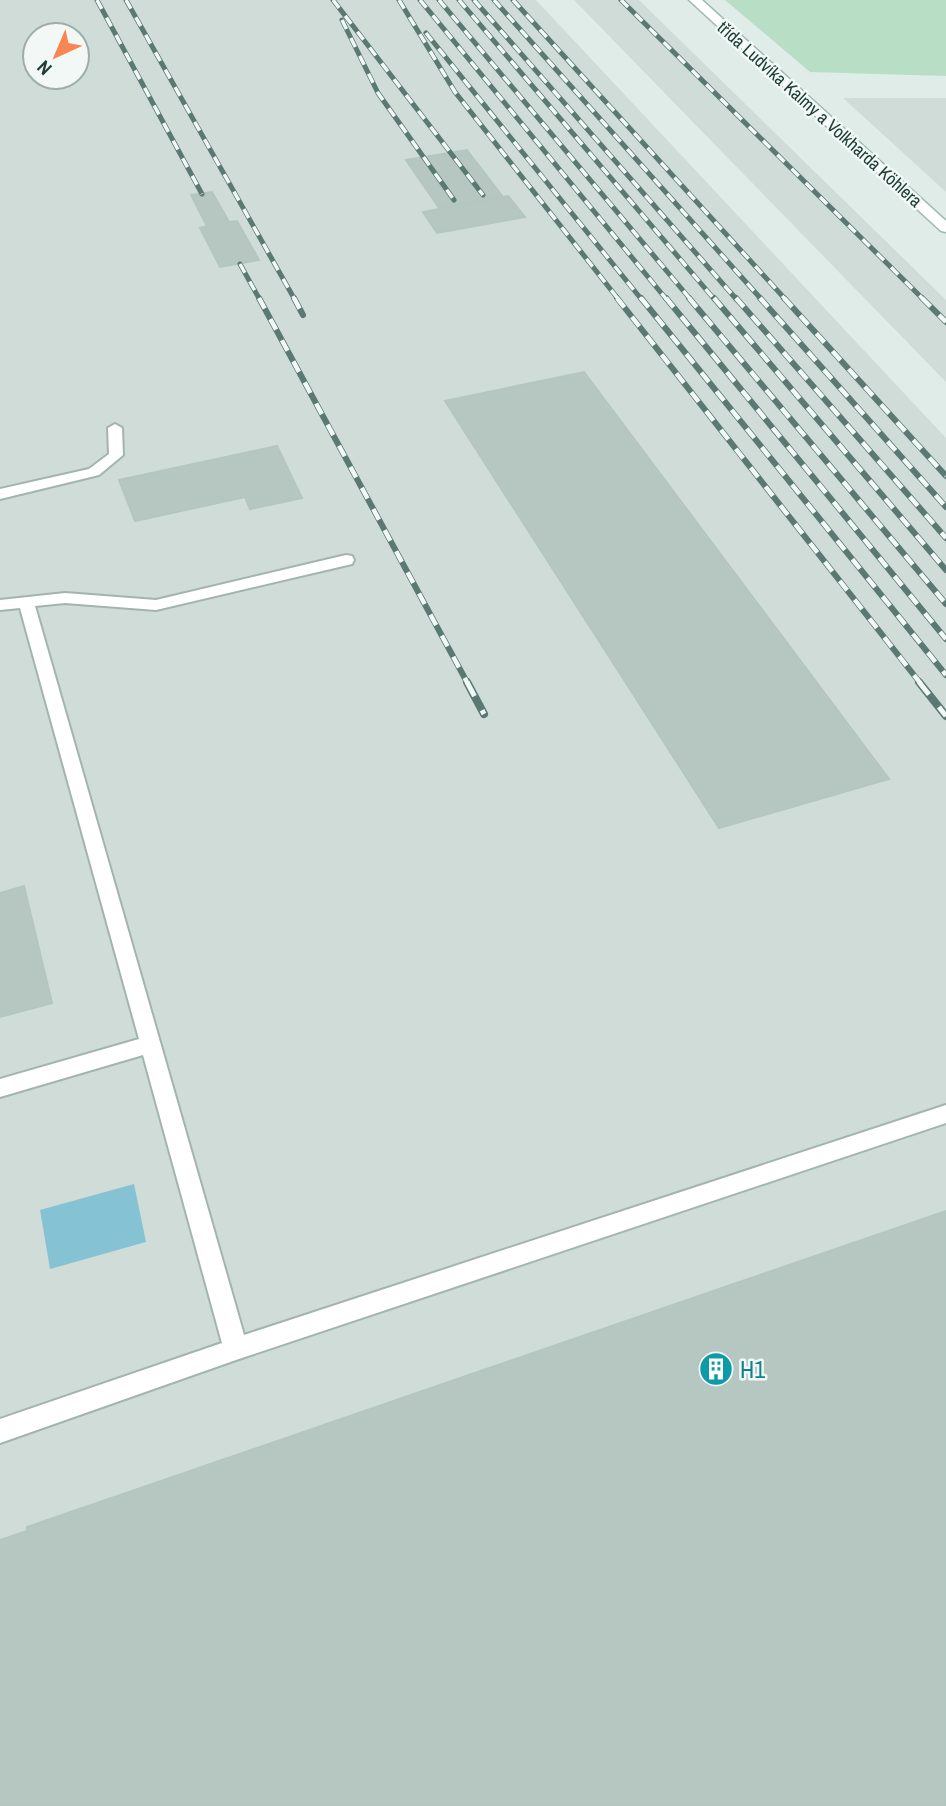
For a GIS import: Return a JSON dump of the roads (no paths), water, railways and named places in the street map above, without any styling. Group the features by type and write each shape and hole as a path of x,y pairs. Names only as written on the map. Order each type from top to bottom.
{"street":[{"name":"třída Ludvíka Kalmy a Volkharda Köhlera","path":"695,0 946,228"}],"lane":[{"path":"0,494 94,472 116,455 116,428"},
{"path":"0,605 65,598 156,605 346,561"},
{"path":"26,602 236,1349"},
{"path":"0,1088 151,1044"},
{"path":"0,1431 236,1349 946,1114"}],"water":[{"path":"134,1184 146,1242 50,1269 40,1210"}],"railway":[{"path":"97,0 202,194"},
{"path":"126,0 295,300"},
{"path":"333,0 483,195"},
{"path":"399,0 455,92 619,300"},
{"path":"420,0 667,300"},
{"path":"439,0 691,300"},
{"path":"459,0 715,300"},
{"path":"474,0 737,300"},
{"path":"494,0 762,300"},
{"path":"513,0 786,300"},
{"path":"621,0 924,300"},
{"path":"342,20 378,93 454,200"},
{"path":"426,33 642,300"},
{"path":"240,264 260,300"},
{"path":"259,298 468,684"},
{"path":"294,298 303,315"},
{"path":"617,298 921,684"},
{"path":"641,298 946,675"},
{"path":"666,298 946,639"},
{"path":"689,298 946,604"},
{"path":"714,298 946,570"},
{"path":"736,298 946,538"},
{"path":"760,298 946,507"},
{"path":"784,298 946,476"},
{"path":"924,300 946,322"},
{"path":"467,682 484,714"},
{"path":"919,682 946,716"}],"place":[{"name":"H1","path":"716,1369"}]}
